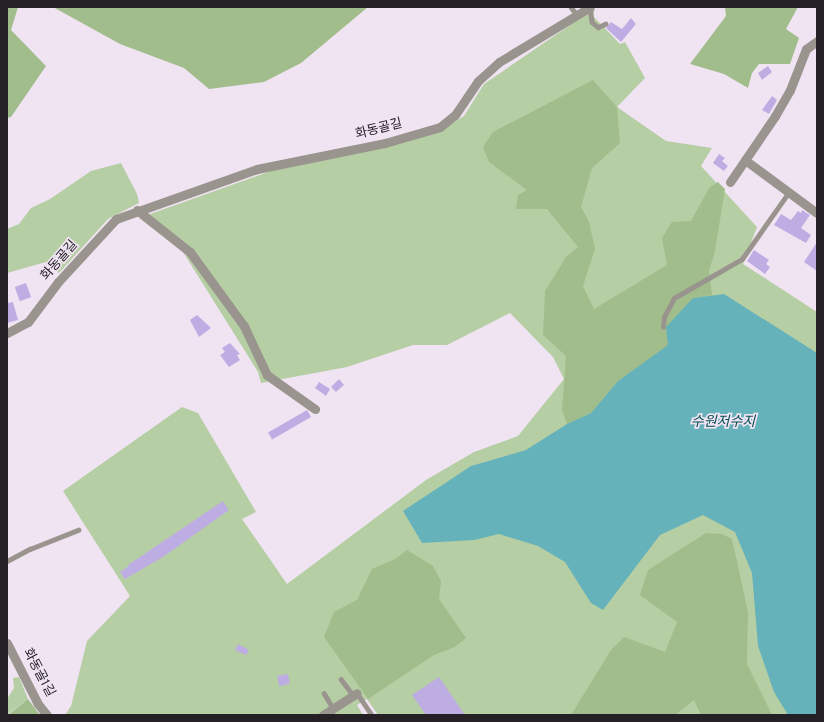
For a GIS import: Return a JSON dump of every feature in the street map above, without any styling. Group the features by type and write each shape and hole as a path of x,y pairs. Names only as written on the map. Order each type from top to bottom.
{"street":[{"name":"화동골길","path":"7,333 28,322 58,282 116,219 257,169 385,143 440,127 455,115 478,81 499,62 574,11 590,7"},
{"path":"730,182 790,90 806,49 817,41"},
{"path":"745,160 817,213"},
{"path":"138,210 190,252 244,326 267,375 314,409"},
{"name":"화동골1길","path":"7,643 38,704 47,715"},
{"path":"323,715 355,694"}],"lane":[{"path":"590,7 592,22 598,27 605,24"},
{"path":"663,327 664,317 674,298 742,259 789,192"},
{"path":"7,561 30,549 78,530"},
{"path":"341,679 372,715"},
{"path":"324,693 333,708"}],"green space":[{"path":"7,7 18,7 11,30 46,66 11,117 7,118"},
{"path":"53,7 368,7 301,63 264,82 209,89 184,68 120,44"},
{"path":"725,7 798,7 786,29 799,38 790,64 759,64 752,73 748,88 724,74 690,64 726,16"},
{"path":"595,8 593,16 620,44 625,42 645,78 617,107 666,141 712,148 701,166 757,227 743,264 817,312 817,715 378,715 367,699 357,705 363,715 65,715 71,706 87,641 130,596 63,491 182,407 198,413 256,512 242,519 287,584 426,480 474,452 518,436 564,379 553,357 510,313 447,345 413,345 347,367 261,383 258,372 183,252 139,218 271,171 392,145 442,130 464,116 484,84"},
{"path":"593,80 617,107 620,143 592,168 581,207 589,222 595,249 583,286 594,309 667,265 662,238 672,222 691,221 709,188 718,182 725,189 715,251 709,271 712,295 693,298 669,345 618,381 591,413 567,424 562,410 566,356 543,335 545,291 566,257 578,247 547,209 516,209 518,195 527,190 489,162 483,147 493,132"},
{"path":"121,163 137,194 139,203 108,219 59,273 46,262 7,273 7,229 19,224 31,208 50,199 91,171"},
{"path":"706,533 722,534 732,539 748,612 747,664 772,715 701,715 694,700 675,715 571,715 611,650 624,637 665,652 677,622 640,595 648,570"},
{"path":"407,550 433,566 441,581 439,599 466,638 455,647 434,655 368,699 324,637 334,612 357,600 372,569 395,559"},
{"path":"19,677 28,699 7,715 7,699 14,688 13,678"},
{"path":"28,699 40,715 8,715"}],"water":[{"name":"수원저수지","path":"724,294 817,353 817,715 788,715 774,692 758,646 752,573 735,532 703,515 660,535 603,610 591,603 565,562 538,546 499,534 474,540 422,543 403,511 471,466 526,450 567,424 591,413 618,381 668,345 666,327 693,298"}],"building":[{"path":"631,18 636,24 621,42 606,28 611,22 622,29"},
{"path":"768,66 772,72 762,80 758,73"},
{"path":"772,96 777,100 769,114 762,110"},
{"path":"719,154 725,158 722,161 728,166 724,171 713,163"},
{"path":"802,210 810,215 801,228 811,235 806,243 774,225 781,214 791,220 798,211 801,213"},
{"path":"817,242 817,271 804,262"},
{"path":"754,250 769,260 766,264 770,267 765,274 747,261"},
{"path":"26,283 31,297 20,301 15,287"},
{"path":"13,302 18,320 7,323 7,303"},
{"path":"197,315 211,328 199,337 190,320"},
{"path":"230,343 240,354 237,355 240,360 229,367 220,355 225,352 222,348"},
{"path":"339,379 344,385 336,392 331,387"},
{"path":"319,382 330,389 326,396 315,388"},
{"path":"307,410 311,417 272,439 268,432"},
{"path":"223,501 229,510 163,557 125,579 120,572 129,566 128,565"},
{"path":"238,644 249,650 246,655 235,650"},
{"path":"288,674 290,684 279,686 277,676"},
{"path":"439,677 465,715 426,715 412,695"}]}
